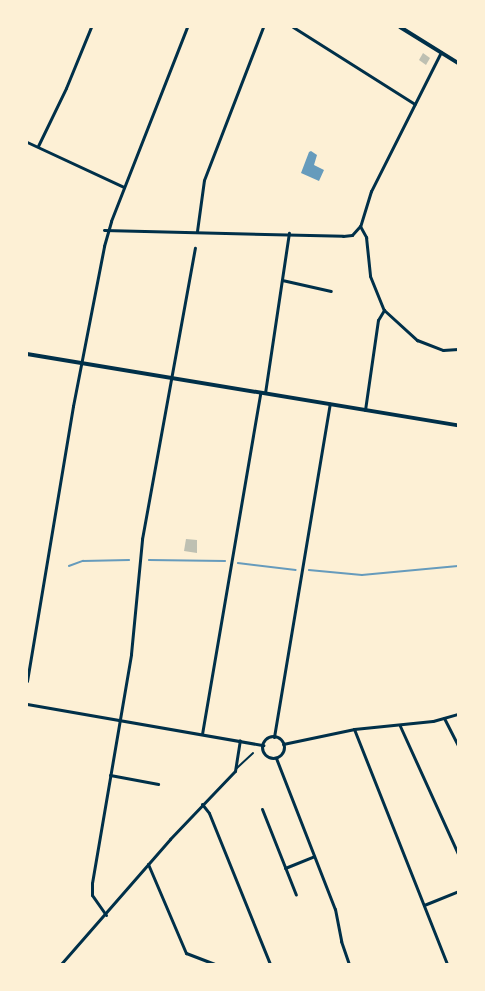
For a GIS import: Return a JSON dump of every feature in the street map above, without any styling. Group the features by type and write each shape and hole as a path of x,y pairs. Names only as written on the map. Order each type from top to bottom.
{"street":[{"path":"38,147 91,27"},
{"path":"27,681 106,230 187,27"},
{"path":"197,231 204,180 262,27"},
{"path":"293,27 415,104"},
{"path":"400,27 458,63"},
{"path":"410,33 414,27"},
{"path":"106,230 352,235 360,226 371,190 441,52"},
{"path":"27,142 124,187"},
{"path":"360,226 366,237 370,276 384,310 417,340 443,350 458,349"},
{"path":"202,734 289,233"},
{"path":"106,915 95,900 91,889 131,654 142,539 162,417 195,248"},
{"path":"282,280 331,291"},
{"path":"365,410 378,320 384,310"},
{"path":"27,354 458,425"},
{"path":"274,736 330,404"},
{"path":"27,704 263,744"},
{"path":"284,744 354,729 400,726 458,714"},
{"path":"444,718 458,746"},
{"path":"400,726 458,854"},
{"path":"354,729 447,964"},
{"path":"274,736 284,744"},
{"path":"274,736 263,744 264,754 276,758 335,909 341,941 349,964"},
{"path":"61,964 202,804 235,771 240,740"},
{"path":"276,758 282,754 284,744"},
{"path":"110,775 158,784"},
{"path":"202,804 209,813 270,964"},
{"path":"262,809 296,895"},
{"path":"285,868 315,856"},
{"path":"148,864 186,953 214,964"},
{"path":"424,905 458,891"},
{"path":"196,964 197,958"}],"lane":[{"path":"235,771 253,753"}],"water":[{"path":"311,151 317,155 314,165 324,170 319,181 301,173"}],"building":[{"path":"423,53 430,58 426,65 419,60"},
{"path":"186,539 197,540 197,553 184,551"}],"waterway":[{"path":"69,566 83,561 129,560"},
{"path":"149,560 225,561"},
{"path":"238,563 296,570"},
{"path":"309,570 362,575 458,566"}]}
